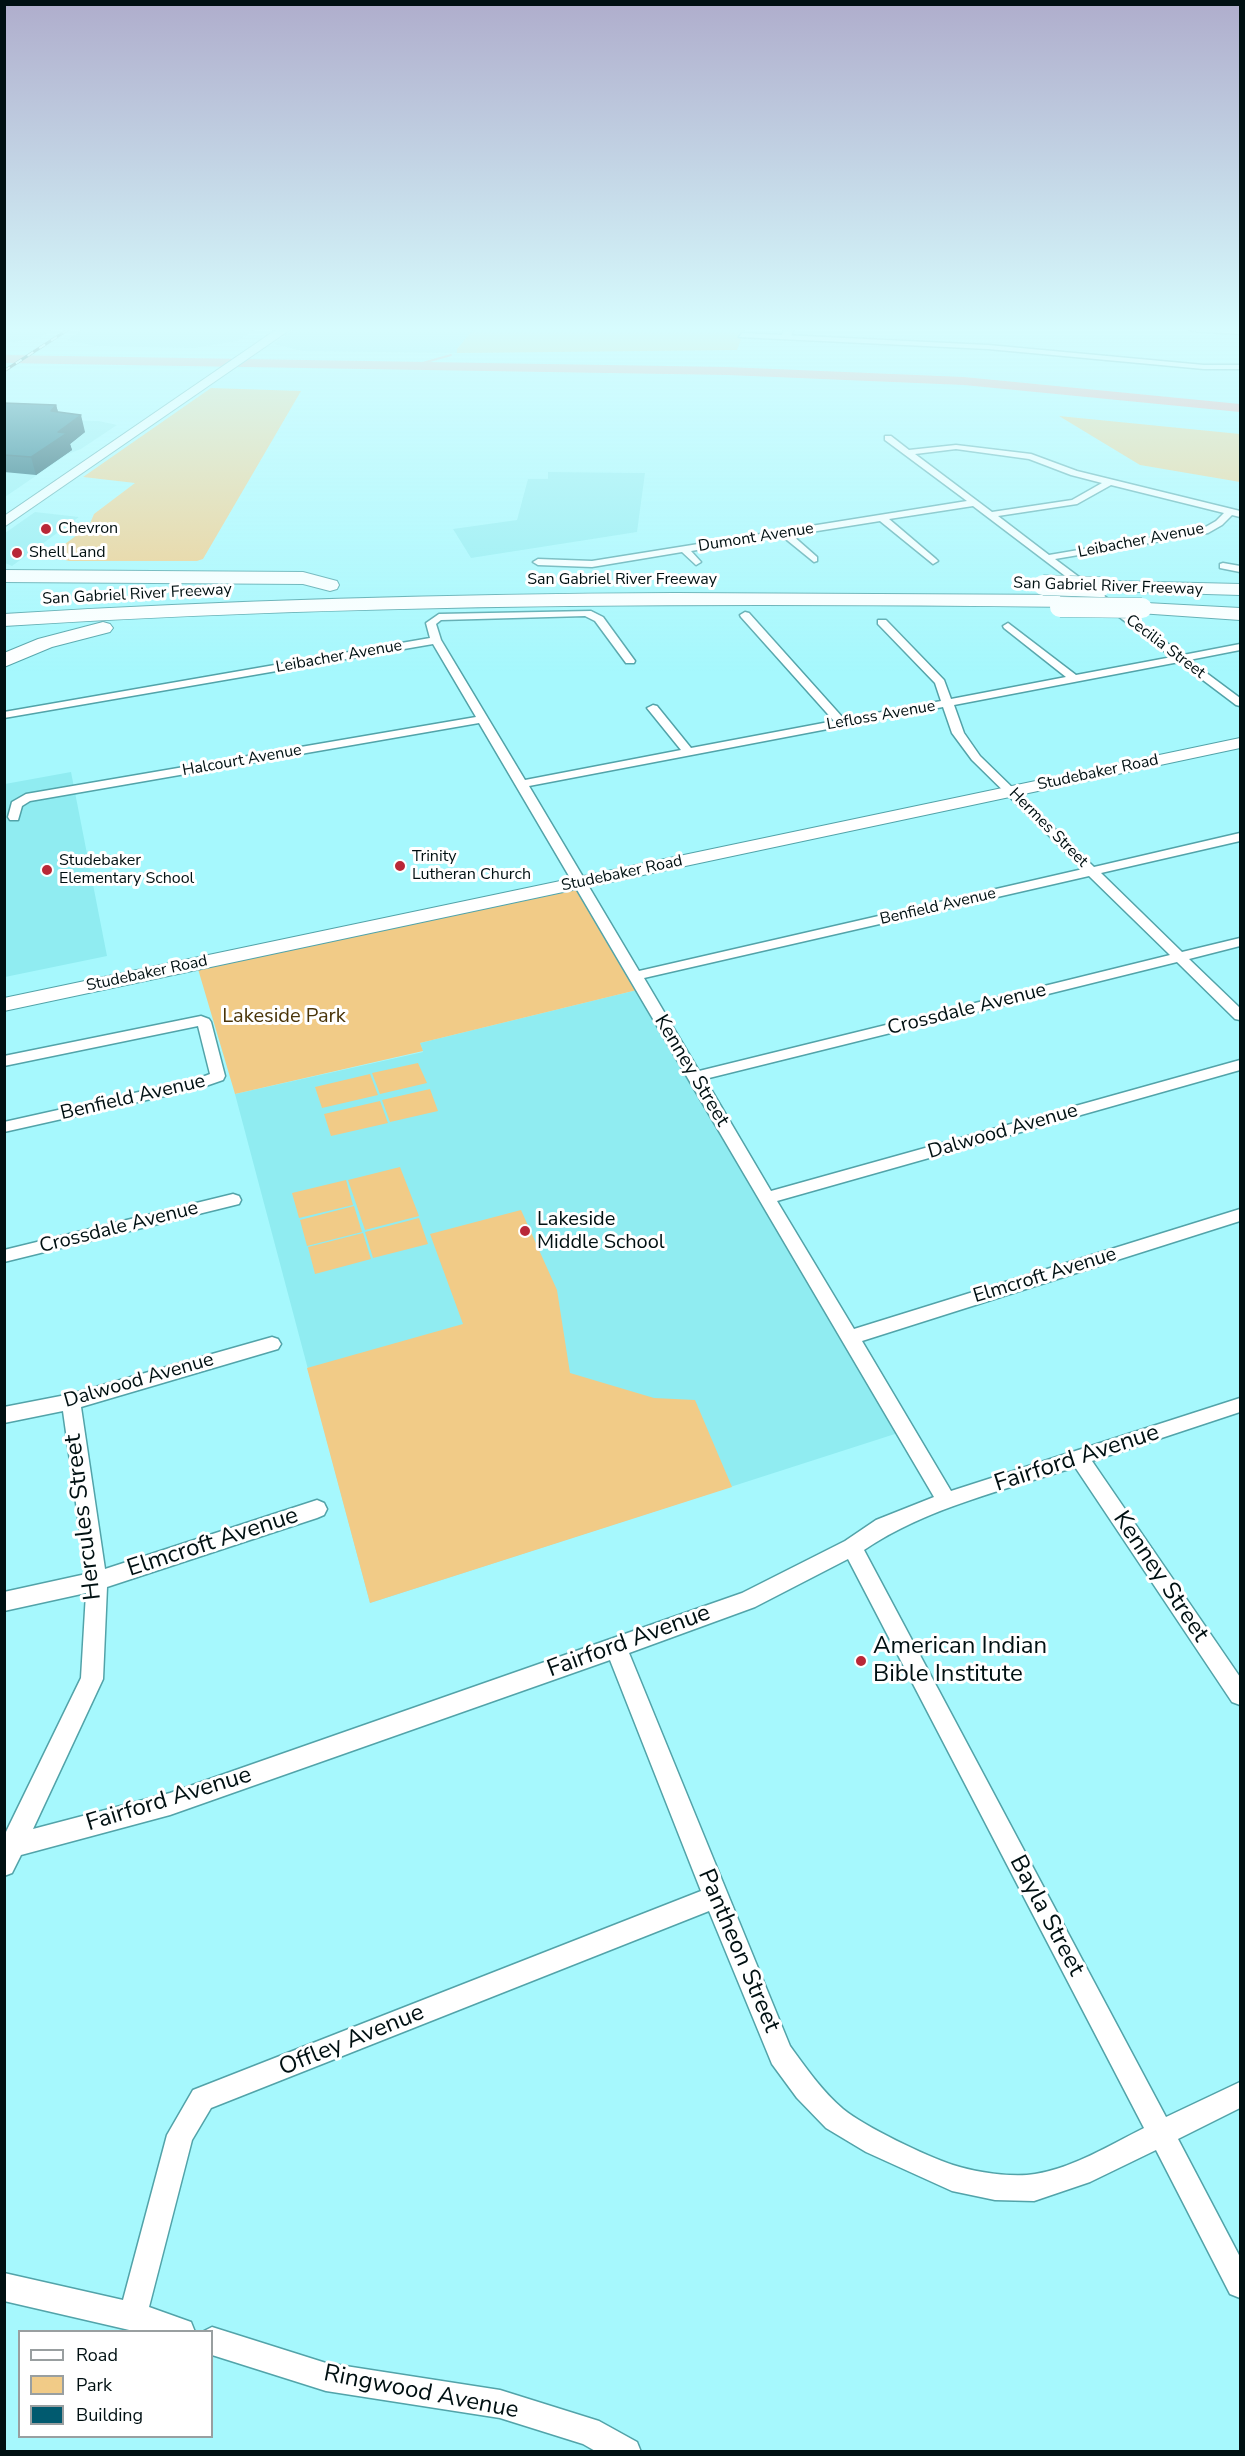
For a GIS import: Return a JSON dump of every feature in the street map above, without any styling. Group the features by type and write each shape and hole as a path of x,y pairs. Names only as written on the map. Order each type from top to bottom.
{"highway":[{"name":"San Gabriel River Freeway","path":"538,571 609,579"},
{"path":"4,576 303,578 330,585"},
{"name":"San Gabriel River Freeway","path":"794,580 1045,588"},
{"name":"San Gabriel River Freeway","path":"4,602 353,584"},
{"path":"4,610 225,596 496,587 740,585 1045,588 1240,614"},
{"path":"4,610 293,596 608,588 831,589 1069,601 1128,598 1240,598"},
{"name":"San Gabriel River Freeway","path":"1128,598 1240,590"},
{"name":"San Gabriel River Freeway","path":"4,620 291,604 494,598 776,597 1069,601"},
{"path":"4,661 45,643 99,629 230,616 494,598"},
{"name":"San Gabriel River Freeway","path":"1128,598 1240,604"}],"main road":[{"path":"4,509 103,444"},
{"path":"101,458 96,453 110,444"},
{"path":"4,524 121,444"},
{"name":"Studebaker Road","path":"1006,787 1240,732"},
{"name":"Studebaker Road","path":"4,989 576,877 1006,787 1240,743"},
{"name":"Studebaker Road","path":"4,1005 576,877"}],"street":[{"name":"Cecilia Street","path":"895,444 1240,703"},
{"path":"907,453 956,447 1031,458 1074,473 1240,514"},
{"path":"989,515 1074,502 1109,482"},
{"name":"Dumont Avenue","path":"538,571 974,504"},
{"name":"Leibacher Avenue","path":"1047,558 1205,531 1219,523 1229,512"},
{"path":"882,518 933,561"},
{"path":"784,533 814,559"},
{"path":"684,549 697,573"},
{"path":"1222,567 1240,568"},
{"path":"436,640 431,623 439,617 587,613 599,619 630,661"},
{"path":"745,615 841,722"},
{"name":"Hermes Street","path":"882,622 940,682 958,734 976,758 1240,1016"},
{"path":"1008,626 1076,680"},
{"name":"Leibacher Avenue","path":"4,715 436,640"},
{"name":"Kenney Street","path":"436,640 947,1501"},
{"name":"Lefloss Avenue","path":"521,784 841,722 1182,660 1240,647"},
{"path":"653,708 689,753"},
{"name":"Halcourt Avenue","path":"14,817 16,805 21,801 50,794 482,718"},
{"name":"Benfield Avenue","path":"635,976 1240,837"},
{"name":"Crossdale Avenue","path":"694,1077 1240,942"},
{"name":"Benfield Avenue","path":"4,1061 201,1021 204,1022 218,1076 200,1083 4,1127"},
{"name":"Dalwood Avenue","path":"766,1198 1240,1065"},
{"name":"Crossdale Avenue","path":"4,1256 233,1200"},
{"name":"Elmcroft Avenue","path":"849,1338 1240,1215"},
{"name":"Dalwood Avenue","path":"4,1415 70,1402 273,1344"},
{"name":"Hercules Street","path":"8,1853 92,1680 97,1581 70,1402"},
{"name":"Fairford Avenue","path":"8,1853 170,1804 748,1600 852,1547 883,1526 947,1501 1240,1405"},
{"name":"Kenney Street","path":"1080,1459 1240,1695"},
{"name":"Elmcroft Avenue","path":"4,1602 97,1581 317,1509"},
{"name":"Bayla Street","path":"852,1547 1240,2284"},
{"name":"Pantheon Street","path":"616,1648 715,1897 781,2055 806,2089 835,2119 875,2143 952,2178 995,2187 1034,2188 1081,2173 1240,2095"},
{"name":"Offley Avenue","path":"133,2316 180,2135 202,2099 715,1897"},
{"path":"4,2287 133,2316 178,2330"},
{"name":"Ringwood Avenue","path":"213,2341 326,2377 500,2404 589,2431 627,2451"}],"shaded area":[{"path":"5,444 89,444 68,454 5,497"},
{"path":"548,472 645,473 637,532 471,558 453,529 517,520 528,479 548,479"},
{"path":"35,512 79,517 12,566 5,563 5,533"},
{"name":"Studebaker Elementary School","path":"71,772 107,956 5,977 5,784"},
{"name":"Lakeside Middle School","path":"637,990 898,1433 370,1603 235,1094 423,1052 420,1043"}],"green space":[{"path":"131,444 270,444 203,559 197,561 69,561 61,559 53,553 89,526 94,514 135,483 83,477"},
{"path":"1105,444 1240,444 1240,482 1140,465"},
{"name":"Lakeside Park","path":"576,890 637,990 420,1043 423,1051 235,1094 198,969"},
{"path":"418,1063 427,1083 380,1094 372,1073"},
{"path":"370,1074 378,1095 322,1108 315,1087"},
{"path":"430,1089 438,1111 390,1122 382,1100"},
{"path":"380,1101 388,1123 331,1136 324,1114"},
{"path":"400,1167 419,1216 365,1230 348,1180"},
{"path":"346,1180 353,1205 299,1218 292,1193"},
{"path":"354,1206 362,1232 307,1246 300,1220"},
{"path":"521,1210 557,1290 570,1373 654,1398 695,1400 732,1487 370,1603 307,1368 463,1324 430,1234"},
{"path":"419,1218 428,1244 373,1258 365,1232"},
{"path":"363,1233 371,1259 315,1274 308,1247"}],"building":[{"path":"4,444 51,444 31,457 4,455"}],"place":[{"name":"Chevron","path":"46,529"},
{"name":"Shell Land","path":"17,553"},
{"name":"Trinity Lutheran Church","path":"400,866"},
{"name":"Studebaker Elementary School","path":"47,870"},
{"name":"Lakeside Middle School","path":"525,1231"},
{"name":"American Indian Bible Institute","path":"861,1661"}]}
